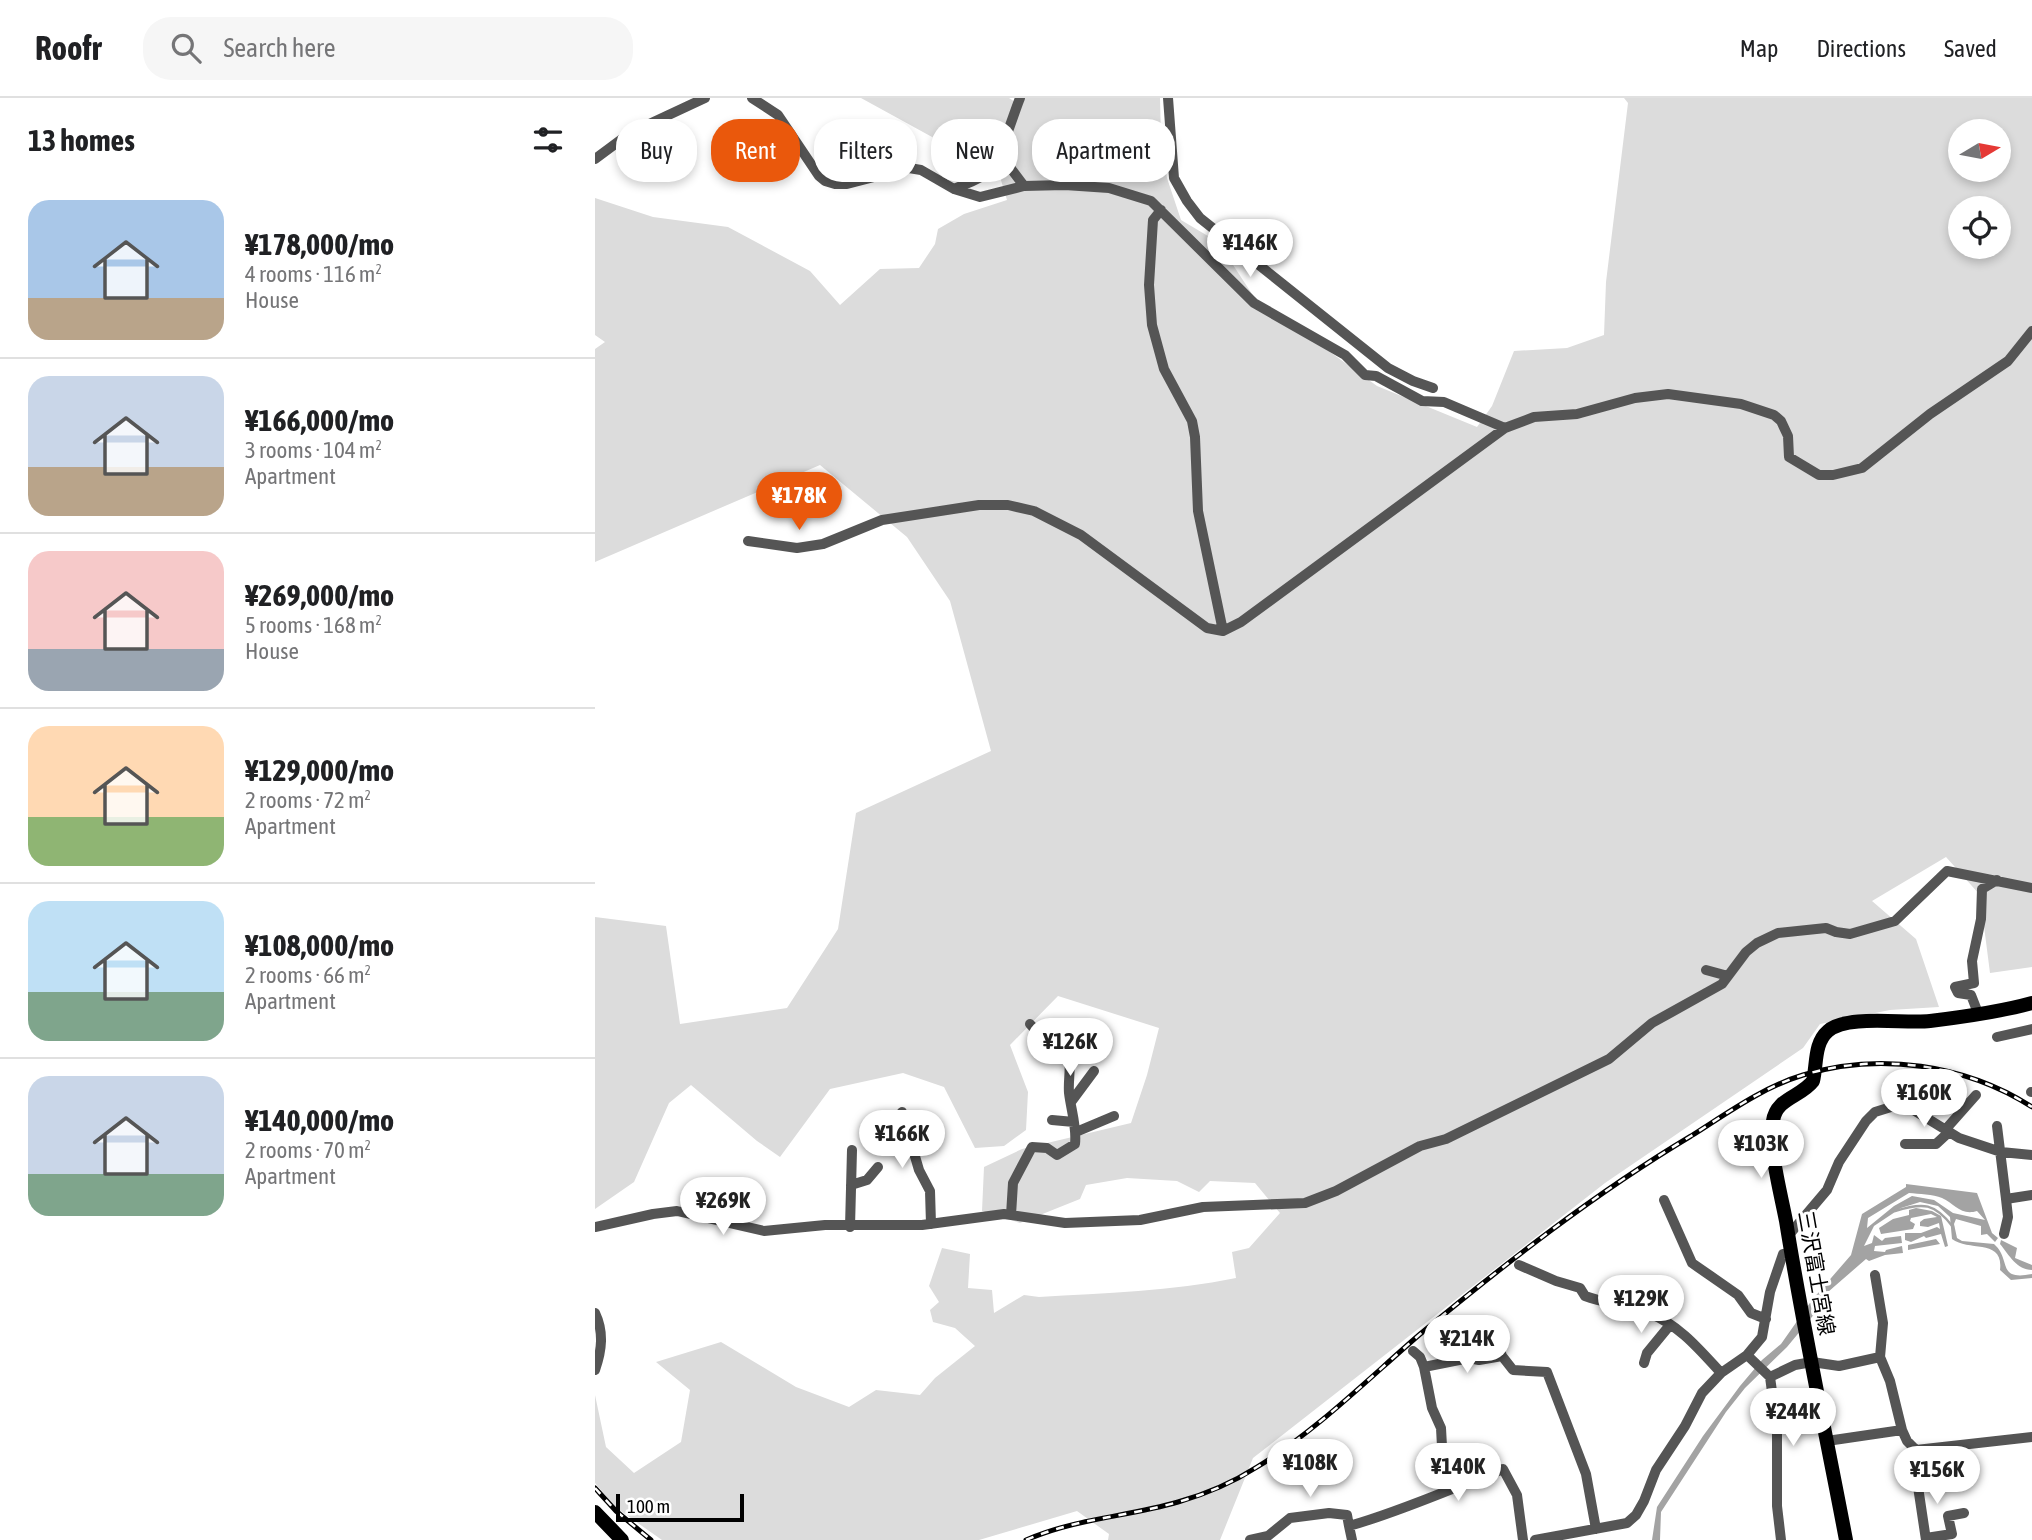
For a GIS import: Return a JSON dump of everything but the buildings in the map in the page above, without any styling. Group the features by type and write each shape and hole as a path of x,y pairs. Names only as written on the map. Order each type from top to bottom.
{"main road":[{"name":"三沢富士宮線","path":"1846,1540 1788,1236 1772,1138 1775,1112 1784,1101 1809,1087 1813,1081 1822,1037 1831,1028 1846,1023 1929,1021 2032,1003"},
{"path":"595,1512 622,1540"}],"street":[{"path":"595,159 630,134 705,98"},
{"path":"753,98 778,115 825,181 835,184 847,184 909,168 921,170 954,189 981,197 1024,186 1065,185 1109,188 1151,201 1254,303 1345,355 1365,375 1376,376 1422,401 1444,402 1505,428"},
{"path":"1011,119 1020,98"},
{"path":"1168,98 1174,178 1200,218 1388,368 1433,388"},
{"path":"1018,178 1024,186"},
{"path":"954,189 967,182"},
{"path":"1161,210 1153,220 1149,303 1152,326 1164,369 1192,421 1198,511 1223,631"},
{"path":"748,541 797,548 823,544 882,520 979,505 1008,505 1034,511 1081,535 1207,628 1223,631 1241,622 1505,428 1534,417 1577,414 1635,398 1668,394 1741,404 1774,415 1781,421 1788,436 1789,457 1819,475 1833,475 1862,468 1930,414 2008,361 2032,331"},
{"path":"595,1227 653,1213 677,1211 764,1231 825,1225 850,1227 931,1224 1004,1214 1065,1223 1102,1223 1140,1220 1203,1207 1311,1201 1336,1191 1420,1146 1446,1139 1609,1059 1652,1023 1722,984 1746,952 1778,933 1826,928 1850,934 1895,921 1947,871 2032,888"},
{"path":"1978,1013 1971,995 1958,993 1955,987 1974,983 1972,961 1981,919 1982,890 1997,880"},
{"path":"1706,970 1728,976"},
{"path":"1030,1024 1054,1051 1069,1058"},
{"path":"1997,1037 2032,1029"},
{"path":"1011,1215 1013,1183 1032,1147 1047,1148 1058,1155 1075,1144 1075,1127 1068,1088 1071,1072 1069,1058 1090,1033"},
{"path":"1071,1102 1094,1071"},
{"path":"1905,1144 1936,1144 1976,1095"},
{"path":"1788,1236 1827,1190 1854,1136 1875,1112 1907,1106 1959,1139 2001,1152 2032,1156"},
{"path":"902,1112 919,1170 930,1191 931,1224"},
{"path":"1052,1120 1075,1127 1114,1116"},
{"path":"1997,1126 2008,1217 2004,1234"},
{"path":"850,1227 852,1150"},
{"path":"851,1185 867,1180 878,1167"},
{"path":"2006,1199 2032,1195"},
{"path":"1664,1200 1692,1263 1738,1295 1751,1313 1766,1319"},
{"path":"1535,1540 1627,1523 1636,1515 1656,1470 1681,1434 1702,1393 1721,1373 1751,1358 1762,1337 1778,1264 1783,1254 1791,1253"},
{"path":"1519,1265 1580,1288 1585,1296 1648,1312 1691,1340 1721,1373"},
{"path":"1875,1275 1883,1323 1880,1357 1890,1381 1902,1430 1907,1441 1916,1450"},
{"path":"595,1313 600,1324 601,1352 595,1370"},
{"path":"1644,1363 1647,1353 1670,1325"},
{"path":"1493,1331 1502,1356 1513,1370 1547,1372 1586,1474 1596,1529"},
{"path":"1413,1351 1420,1357 1424,1367 1432,1408 1441,1428 1443,1465 1451,1488"},
{"path":"1424,1367 1469,1358 1479,1360 1502,1356"},
{"path":"1767,1374 1812,1362 1839,1366 1880,1357"},
{"path":"1751,1358 1767,1374 1777,1428 1777,1506 1781,1540"},
{"path":"1827,1441 1902,1430"},
{"path":"1916,1450 2032,1437"},
{"path":"1916,1450 1914,1460 1926,1539 1952,1534 1948,1516 1964,1513"},
{"path":"1349,1526 1395,1513 1503,1469 1517,1495 1523,1540"},
{"path":"1250,1540 1268,1536 1290,1518 1329,1513 1347,1515 1352,1540"}],"shaded area":[{"path":"861,98 1009,98 1021,106 1025,98 1160,98 1161,119 1032,119 1032,182 1168,182 1181,220 1218,242 1254,297 1377,386 1477,427 1492,406 1514,351 1567,348 1604,335 1606,282 1628,103 1624,98 2032,98 2032,967 1990,973 1980,895 1946,857 1872,901 1916,939 1939,1007 1890,1010 1820,1024 1803,1048 1605,1183 1253,1458 1220,1540 1108,1540 1109,1534 1077,1511 979,1540 662,1540 615,1507 595,1483 595,1395 606,1447 634,1473 681,1442 690,1390 656,1362 721,1342 796,1387 849,1407 876,1390 920,1395 935,1378 975,1346 955,1328 933,1322 930,1310 939,1302 929,1286 942,1248 970,1254 968,1288 992,1290 994,1313 1024,1295 1039,1297 1138,1291 1236,1278 1232,1252 1249,1248 1280,1213 1255,1183 1210,1181 1199,1192 1177,1181 1127,1178 1086,1185 1080,1199 1020,1223 982,1211 984,1167 1022,1149 1131,1123 1159,1028 1058,996 1010,1045 1028,1092 1026,1130 1004,1146 975,1148 944,1087 903,1073 830,1089 780,1157 691,1085 669,1103 634,1182 595,1209 595,917 666,926 680,1024 787,1008 838,929 856,813 991,751 950,601 907,537 820,465 595,562 595,349 605,342 595,335 595,198 653,217 728,227 810,271 840,305 880,269 919,268 935,244 938,229 964,214 1007,200 1002,182 1018,182 1018,119 931,119 931,136 917,129 917,119 899,119"},
{"path":"1906,1184 1977,1193 1992,1233 1998,1238 1995,1242 1987,1234 1981,1235 1981,1226 1956,1219 1954,1224 1957,1238 1962,1241 1994,1244 2009,1272 2013,1275 2032,1274 2032,1278 2011,1280 2000,1270 1997,1253 1952,1239 1950,1217 1938,1206 1920,1202 1901,1208 1874,1226 1864,1246 1872,1243 1874,1235 1882,1241 1885,1238 1901,1236 1902,1243 1875,1246 1874,1251 1885,1252 1902,1246 1903,1253 1885,1255 1869,1261 1866,1259 1828,1292 1816,1312 1787,1347 1745,1388 1726,1412 1661,1512 1660,1540 1652,1540 1657,1507 1703,1436 1740,1386 1762,1360 1781,1344 1812,1300 1851,1255 1862,1214 1906,1187","holes":["1909,1193 1942,1198 1962,1211 1977,1211 1985,1220 1953,1213 1934,1200 1912,1196 1894,1206 1867,1228 1868,1218"]},
{"path":"1916,1208 1941,1216 1948,1246 1945,1247 1941,1234 1926,1238 1924,1236 1911,1242 1905,1240 1905,1233 1921,1233 1937,1227 1940,1229 1939,1223 1928,1227 1920,1226 1924,1219 1937,1217 1931,1214 1911,1218 1910,1221 1915,1224 1913,1229 1881,1234 1879,1228 1893,1219 1909,1215 1909,1210"},
{"path":"1936,1239 1940,1244 1908,1250 1908,1245"},
{"path":"2001,1240 2017,1248 2015,1258 2032,1265 2032,1270 2014,1261 2000,1244"}],"waterway":[{"path":"1895,1211 1913,1206 1928,1207 1940,1213 1953,1227"}],"railway":[{"path":"1026,1540 1083,1522 1188,1499 1219,1488 1248,1473 1300,1438 1452,1308 1585,1205 1731,1110 1788,1080 1832,1068 1861,1064 1921,1066 1979,1081 2032,1107"},
{"path":"595,1488 616,1511 651,1540"}]}
